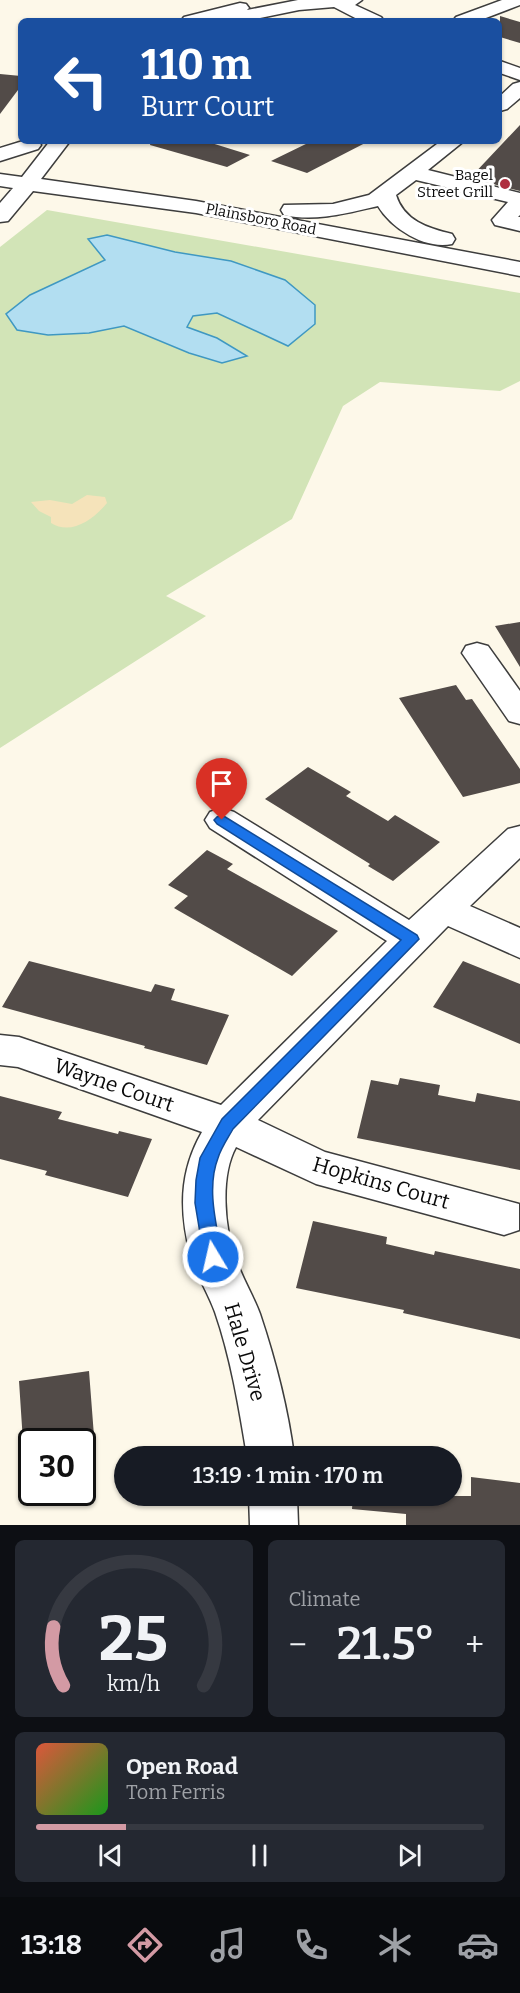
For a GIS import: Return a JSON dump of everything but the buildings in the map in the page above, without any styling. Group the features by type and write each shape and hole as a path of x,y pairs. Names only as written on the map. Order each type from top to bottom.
{"street":[{"path":"221,0 242,11"},
{"path":"206,18 286,0"},
{"path":"227,18 242,11 353,0"},
{"path":"469,18 513,0"},
{"path":"334,1 369,18"},
{"path":"502,69 520,74"},
{"path":"502,103 520,88"},
{"path":"0,216 10,175 32,144"},
{"path":"10,175 56,144"},
{"path":"282,210 349,208 376,201 450,144"},
{"path":"413,173 520,200 503,220 520,224"},
{"name":"Plainsboro Road","path":"10,175 196,207 520,269"},
{"name":"Plainsboro Road","path":"10,175 131,185 282,210 520,256"},
{"path":"0,216 30,201 61,193 89,190"},
{"path":"385,195 392,212 412,228 420,233 460,243"},
{"path":"477,653 520,714"},
{"path":"222,820 412,939"},
{"name":"Hale Drive","path":"269,1446 257,1383 237,1311 213,1257 204,1203 209,1158 228,1124 412,939 520,838"},
{"path":"444,909 520,944"},
{"name":"Wayne Court","path":"0,1050 19,1052 228,1124"},
{"name":"Hopkins Court","path":"228,1124 316,1167 504,1217"},
{"path":"273,1506 274,1525"}],"green space":[{"path":"47,210 520,293 520,381 500,391 380,382 343,406 292,519 166,596 206,616 0,748 0,247"}],"sand":[{"path":"87,495 105,497 107,503 89,520 66,528 51,523 51,517 39,511 31,502 50,500 72,504"}],"water":[{"path":"107,235 175,252 231,261 285,280 315,305 315,324 288,346 217,313 193,316 187,327 217,338 247,356 222,363 189,353 124,326 89,333 48,335 17,330 6,314 30,295 105,260 88,239"}],"place":[{"name":"Bagel Street Grill","path":"505,184"}],"route":[{"path":"213,1257 204,1203 205,1180 209,1158 228,1124 412,939 222,820"}]}
